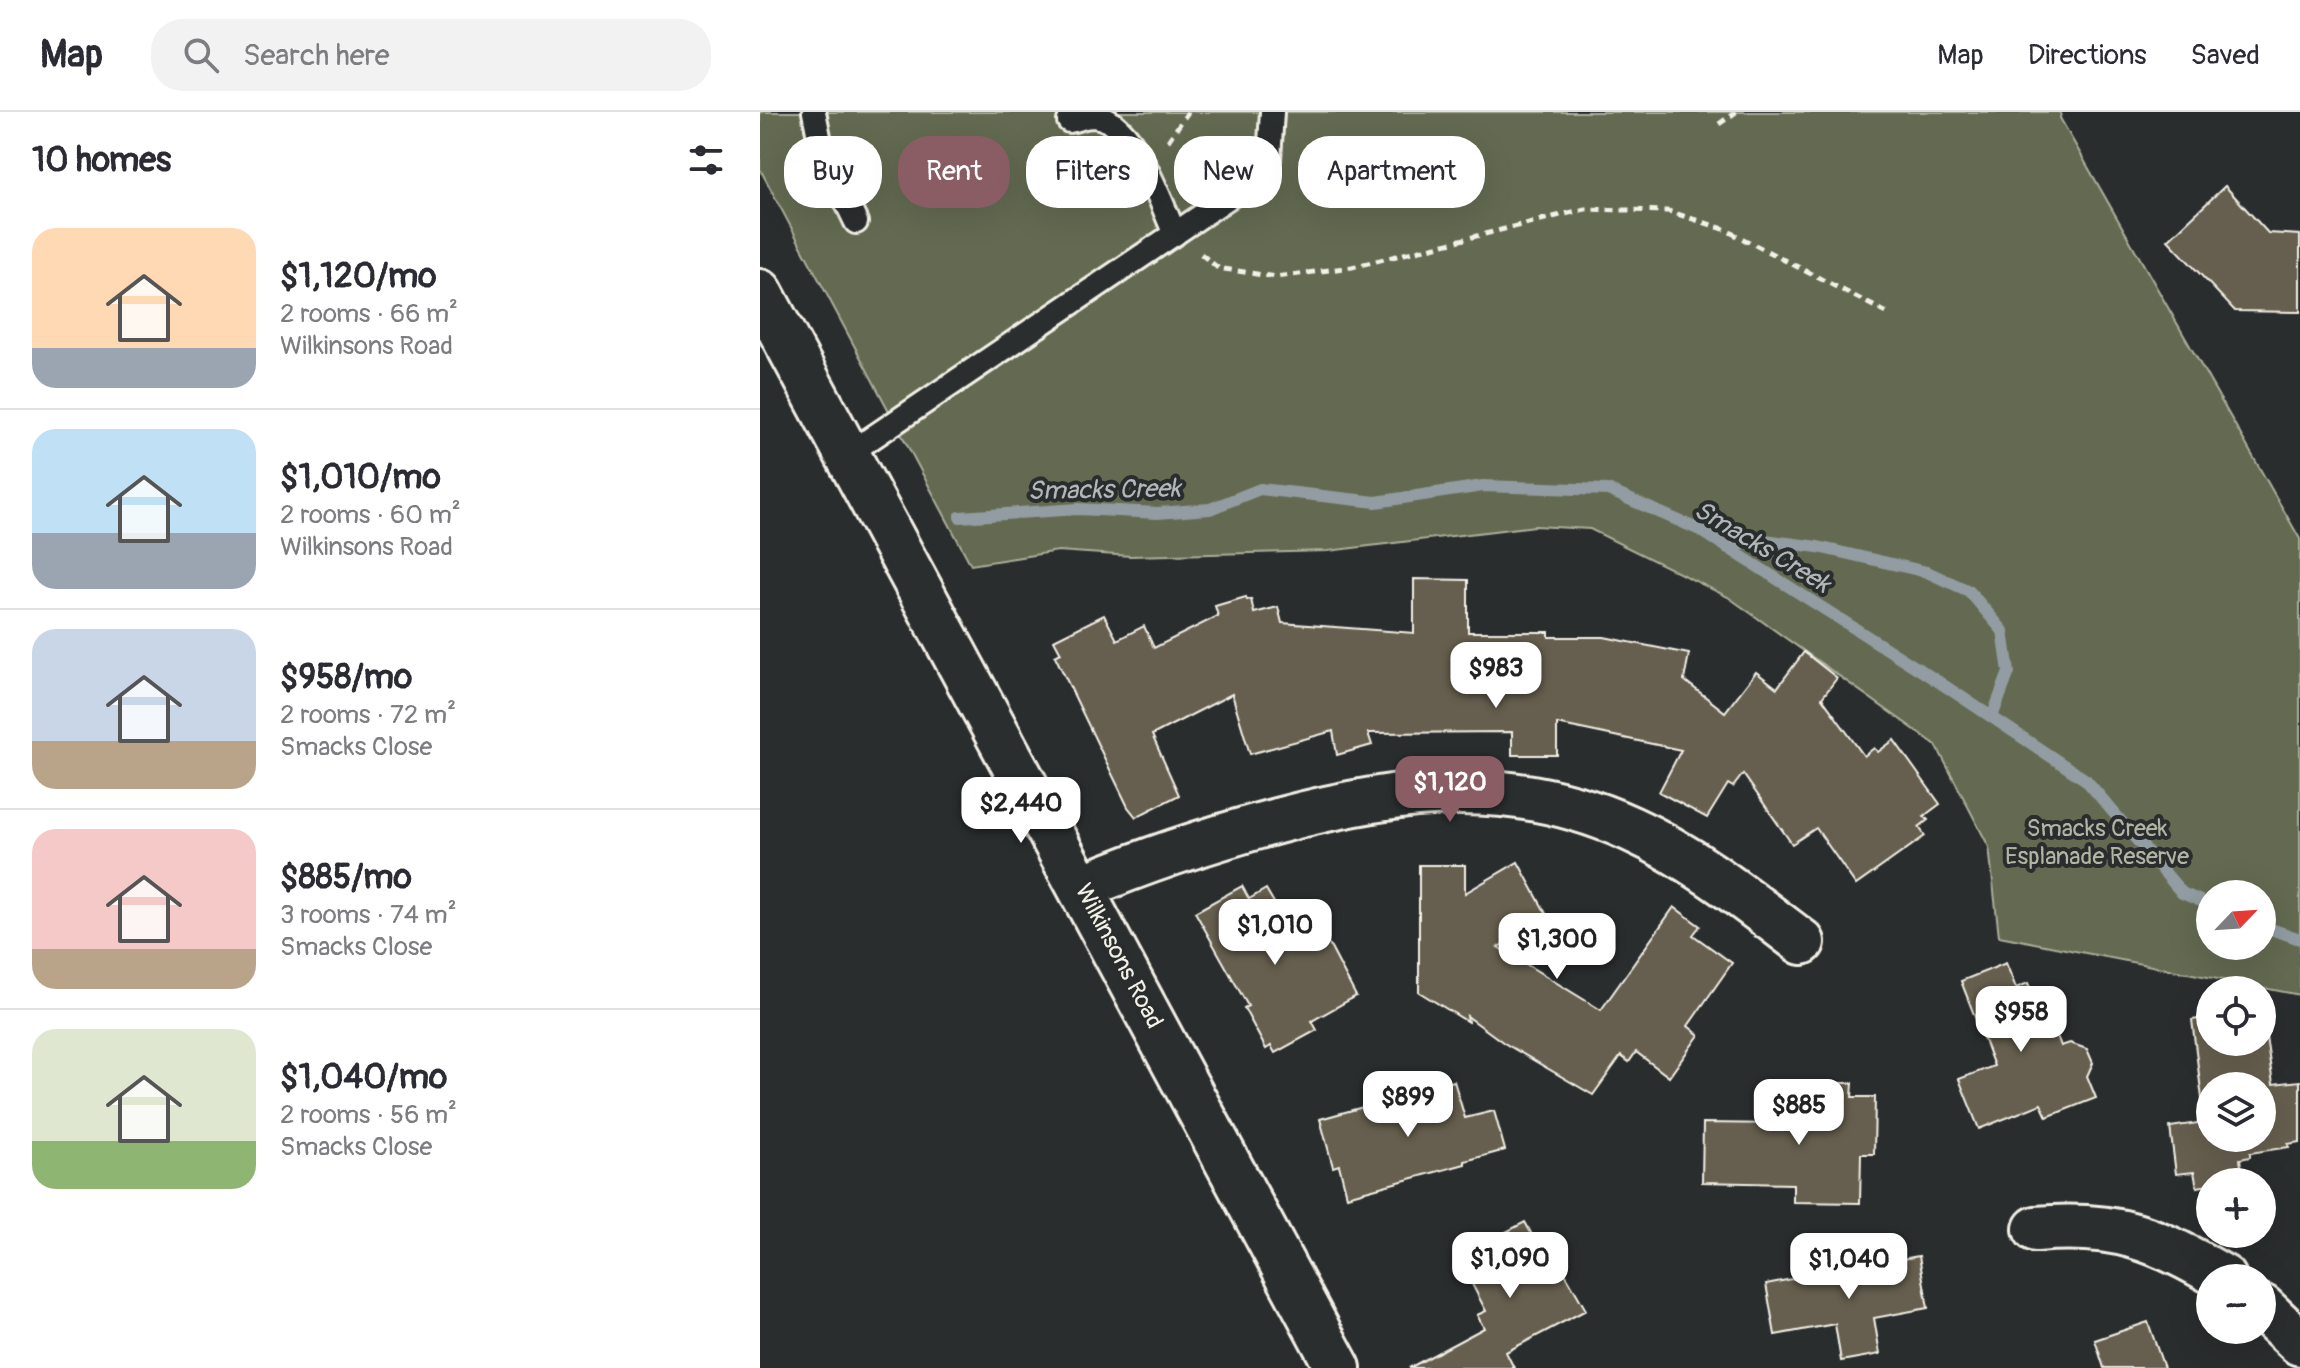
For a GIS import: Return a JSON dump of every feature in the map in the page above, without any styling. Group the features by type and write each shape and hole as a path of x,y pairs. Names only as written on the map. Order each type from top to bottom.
{"street":[{"name":"Wilkinsons Road","path":"760,292 1338,1368"},
{"path":"1082,887 1185,847 1344,803 1436,790 1487,791 1536,798 1580,809 1631,829 1682,857 1802,942"},
{"path":"2036,1229 2100,1227 2138,1235 2175,1249 2200,1264"},
{"path":"2276,1320 2300,1343"}],"lane":[{"path":"814,112 822,152 856,222"},
{"path":"848,454 1244,187 1269,159 1272,112"},
{"path":"1069,121 1092,116 1109,121 1124,133 1139,156 1175,234"}],"path":[{"path":"1719,124 1736,112"},
{"path":"1175,234 1218,268 1276,277 1352,267 1585,209 1668,211 1724,229 1887,313"}],"green space":[{"name":"Smacks Creek Esplanade Reserve","path":"760,112 2061,112 2060,118 2300,539 2300,995 2276,990 2276,976 2203,976 1999,936 1989,847 1936,745 1728,597 1590,529 1535,526 1328,551 1131,556 1058,551 971,565 760,169"}],"building":[{"path":"2225,186 2268,233 2300,235 2300,312 2235,311 2168,240"},
{"path":"1414,579 1468,580 1468,632 1549,632 1549,637 1604,637 1689,654 1684,680 1725,712 1756,672 1777,688 1804,652 1837,678 1822,698 1864,756 1874,748 1878,752 1894,740 1940,804 1924,816 1928,820 1919,827 1925,836 1856,885 1816,828 1792,844 1743,774 1733,787 1728,784 1707,818 1659,792 1681,750 1557,724 1557,755 1512,755 1512,732 1368,733 1372,745 1337,755 1333,731 1250,754 1232,694 1152,735 1179,795 1136,817 1128,807 1055,656 1061,653 1054,640 1104,615 1117,640 1144,626 1154,648 1218,616 1215,606 1246,597 1247,600 1251,599 1254,613 1278,607 1282,623 1414,633"},
{"path":"1518,862 1549,919 1498,947 1601,1010 1674,907 1700,926 1693,935 1732,963 1688,1026 1699,1035 1669,1077 1636,1052 1629,1062 1621,1056 1593,1095 1504,1043 1467,1016 1468,1022 1419,992 1419,865 1465,865 1465,893"},
{"path":"1242,886 1249,899 1266,889 1286,923 1292,919 1304,939 1321,929 1356,996 1312,1021 1317,1030 1275,1053 1271,1046 1266,1049 1244,1008 1248,1006 1195,912"},
{"path":"2006,963 2016,988 2028,983 2044,1020 2050,1018 2061,1046 2070,1043 2087,1049 2093,1063 2087,1076 2096,1098 2047,1117 2041,1104 1979,1129 1959,1079 1994,1066 1961,981"},
{"path":"2196,1019 2196,1051 2192,1020"},
{"path":"2197,1056 2269,1056 2271,1072 2199,1072"},
{"path":"1454,1081 1465,1118 1494,1111 1505,1150 1347,1196 1339,1165 1333,1167 1320,1119 1410,1094 1421,1114 1420,1090"},
{"path":"2300,1081 2300,1142 2288,1144 2289,1147 2276,1149 2276,1084"},
{"path":"1803,1083 1853,1083 1852,1097 1875,1097 1874,1154 1861,1154 1860,1203 1793,1202 1793,1184 1702,1182 1703,1123 1782,1124 1782,1108 1803,1108"},
{"path":"2196,1123 2196,1152 2256,1152 2240,1159 2241,1168 2196,1168 2196,1182 2194,1172 2176,1174 2170,1127"},
{"path":"1525,1222 1538,1246 1547,1242 1586,1310 1506,1352 1514,1368 1409,1368 1484,1328 1477,1315 1486,1311 1458,1257"},
{"path":"1858,1255 1858,1267 1919,1256 1928,1308 1874,1318 1880,1354 1841,1361 1835,1324 1775,1335 1766,1284 1817,1274"},
{"path":"2148,1322 2164,1368 2104,1368 2095,1340"}],"waterway":[{"name":"Smacks Creek","path":"960,517 1078,509 1158,513 1210,509 1260,489 1376,502 1483,486 1608,490 1700,530 2086,780 2182,893 2196,899"},
{"path":"1728,548 1757,539 1818,547 1927,572 1969,591 2003,631 2009,672 1992,717"},
{"name":"Smacks Creek","path":"2276,931 2300,939"}]}
